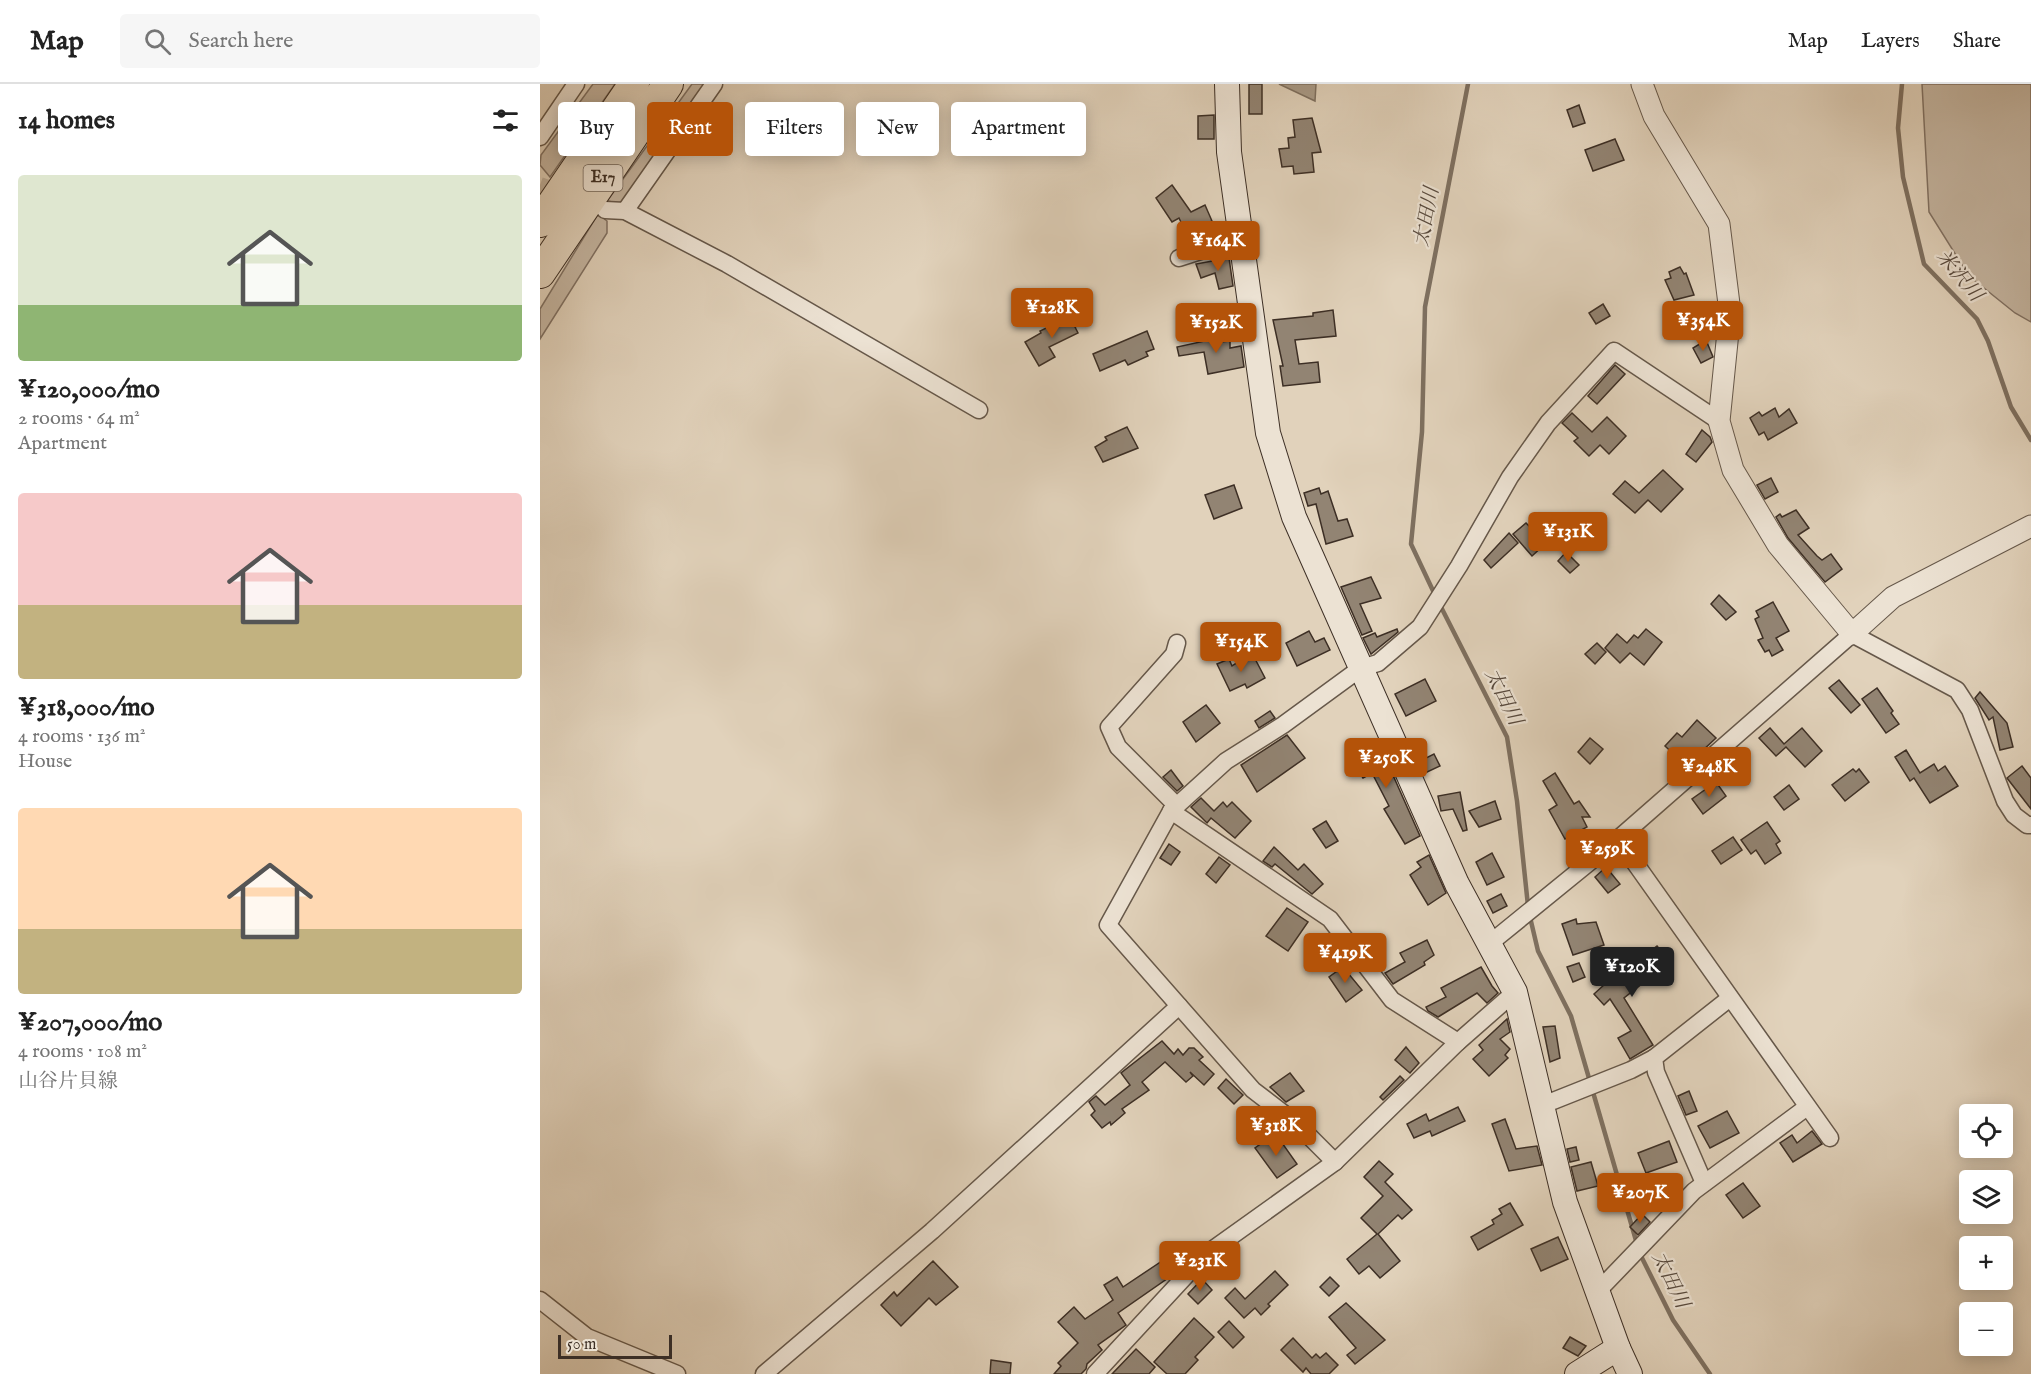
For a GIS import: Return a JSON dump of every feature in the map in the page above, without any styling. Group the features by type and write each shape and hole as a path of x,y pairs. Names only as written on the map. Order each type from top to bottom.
{"highway":[{"name":"E17","path":"540,222 634,84"},
{"name":"E17","path":"540,273 668,84"}],"main road":[{"path":"1227,84 1229,152 1269,433 1294,517 1457,884 1515,992 1565,1202 1618,1348 1630,1374"},
{"path":"1577,1374 1618,1348"}],"street":[{"path":"540,136 576,84"},
{"path":"625,211 714,84"},
{"path":"1642,84 1654,116 1719,224 1730,312 1719,421 1732,470 1778,545 1852,634 1957,690 1974,718 1989,764 2005,801 2014,815 2031,825"},
{"path":"605,210 625,211 728,264 979,410"},
{"path":"1179,258 1241,238"},
{"path":"1335,1162 1296,1123 1253,1090 1108,925 1174,809 1226,761 1282,726 1360,668 1378,663 1420,627 1459,566 1510,477 1548,423 1614,351 1719,421"},
{"path":"1489,944 1618,839 1893,597 2031,526"},
{"path":"1177,643 1174,654 1109,727 1118,747 1174,809 1330,919 1392,1000 1458,1042"},
{"path":"1618,839 1830,1138"},
{"path":"1095,1374 1204,1255 1335,1162 1458,1042 1515,992"},
{"path":"1543,1105 1631,1070 1654,1058 1730,998"},
{"path":"764,1374 941,1223 1179,1006"},
{"path":"1654,1058 1656,1072 1704,1182"},
{"path":"1597,1292 1704,1182 1807,1107"},
{"path":"540,1300 587,1337 677,1374"}],"shaded area":[{"path":"593,84 615,84 602,102 580,102"},
{"path":"692,84 707,84 694,102 679,102"},
{"path":"1279,84 1316,84 1315,101"},
{"path":"1922,84 2031,84 2031,322 2015,313 1969,276 1929,212"},
{"path":"558,132 558,156 565,156 550,177 540,165 541,155"},
{"path":"647,146 647,156 657,156 626,200 619,203 607,201"},
{"path":"598,214 607,221 607,233 540,339 540,309"}],"building":[{"path":"1249,84 1262,84 1262,114 1249,114"},
{"path":"1579,105 1585,123 1573,127 1567,110"},
{"path":"1214,115 1214,139 1198,139 1198,116"},
{"path":"1312,118 1321,152 1312,153 1314,172 1294,174 1293,166 1282,167 1279,149 1289,148 1288,138 1295,137 1293,120"},
{"path":"1615,139 1624,160 1593,171 1585,150"},
{"path":"1172,185 1191,212 1205,205 1212,221 1203,225 1208,238 1191,243 1179,218 1172,222 1156,198"},
{"path":"1229,258 1233,286 1219,289 1215,273 1201,278 1196,264"},
{"path":"1680,267 1684,274 1686,273 1694,295 1674,300 1665,280 1671,278 1669,272"},
{"path":"1603,304 1610,316 1596,324 1589,313"},
{"path":"1713,305 1717,317 1682,330 1678,321"},
{"path":"1333,310 1336,336 1295,340 1299,364 1318,362 1320,382 1283,386 1280,366 1283,366 1273,320 1313,316 1313,313"},
{"path":"1075,314 1081,324 1075,327 1078,333 1049,347 1055,357 1039,366 1025,342 1041,333 1040,331"},
{"path":"1147,331 1154,349 1146,352 1148,356 1128,365 1125,360 1100,371 1093,354"},
{"path":"1218,334 1220,342 1230,341 1230,348 1241,346 1244,367 1208,374 1204,352 1179,356 1177,347 1205,341 1205,337"},
{"path":"1706,340 1713,357 1701,363 1693,348"},
{"path":"1615,365 1625,374 1597,404 1588,396"},
{"path":"1775,408 1779,417 1789,409 1797,423 1768,440 1764,432 1759,435 1750,418 1759,412 1762,416"},
{"path":"1572,413 1592,432 1607,417 1626,436 1609,454 1600,445 1589,456 1574,441 1578,438 1562,423"},
{"path":"1127,427 1138,448 1103,462 1095,447 1107,440 1105,437"},
{"path":"1702,430 1712,442 1696,462 1686,454"},
{"path":"1663,470 1683,489 1661,512 1648,500 1635,513 1613,494 1625,481 1639,493"},
{"path":"1771,478 1778,492 1765,499 1757,485"},
{"path":"1234,485 1242,508 1214,519 1205,495"},
{"path":"1319,488 1321,494 1328,491 1338,521 1347,519 1353,536 1326,544 1316,504 1308,506 1304,493"},
{"path":"1796,510 1809,528 1798,535 1822,560 1831,554 1842,569 1825,582 1788,538 1776,517 1780,514 1782,517"},
{"path":"1545,515 1554,526 1538,540 1543,546 1532,556 1513,534 1526,523 1530,527"},
{"path":"1509,533 1518,543 1491,568 1484,560"},
{"path":"1566,552 1579,565 1570,573 1558,561"},
{"path":"1371,577 1381,598 1360,604 1372,631 1362,635 1341,587"},
{"path":"1719,595 1736,612 1726,620 1711,604"},
{"path":"1773,602 1789,631 1776,638 1783,650 1772,656 1769,650 1765,652 1758,640 1763,638 1755,619 1759,617 1756,611"},
{"path":"1397,629 1398,632 1371,654 1363,638 1375,633 1377,637"},
{"path":"1646,629 1662,642 1644,665 1630,653 1620,663 1605,648 1617,634 1627,643 1634,635 1638,638"},
{"path":"1309,631 1315,642 1324,638 1330,650 1297,666 1286,643"},
{"path":"1597,643 1606,652 1595,664 1585,654"},
{"path":"1252,653 1265,678 1247,688 1245,684 1230,691 1217,664 1229,659 1232,666"},
{"path":"1425,679 1436,701 1406,716 1395,694"},
{"path":"1839,680 1860,705 1851,713 1829,688"},
{"path":"1877,688 1899,724 1886,733 1862,699"},
{"path":"1980,692 2007,723 2013,747 2000,750 1993,717 1989,720 1975,698"},
{"path":"1206,705 1220,723 1196,742 1183,722"},
{"path":"1270,711 1275,718 1259,728 1255,721"},
{"path":"1697,720 1716,738 1686,766 1665,746 1677,733 1682,737"},
{"path":"1770,728 1784,744 1802,728 1822,751 1805,767 1786,747 1776,756 1759,738"},
{"path":"1287,735 1305,758 1257,792 1241,765"},
{"path":"1590,738 1603,749 1590,764 1578,752"},
{"path":"1370,740 1392,773 1420,836 1405,844 1384,809 1389,806 1372,773 1363,778 1350,757 1350,752"},
{"path":"1906,750 1920,773 1934,764 1938,771 1945,766 1958,786 1930,803 1914,778 1910,781 1895,757"},
{"path":"1434,754 1440,766 1425,773 1420,761"},
{"path":"2022,766 2031,778 2031,809 2007,778"},
{"path":"1853,769 1856,772 1859,769 1869,782 1845,801 1832,785"},
{"path":"1171,770 1183,786 1177,791 1163,777"},
{"path":"1555,773 1574,804 1579,801 1590,817 1582,817 1587,827 1565,839 1549,810 1557,805 1543,781"},
{"path":"1716,782 1726,796 1703,814 1692,799"},
{"path":"1789,785 1799,799 1784,810 1774,797"},
{"path":"1460,792 1467,830 1463,831 1453,809 1441,811 1438,796"},
{"path":"1201,798 1214,811 1223,802 1227,807 1232,802 1251,821 1235,838 1211,818 1207,823 1191,807"},
{"path":"1495,801 1501,819 1479,827 1469,811"},
{"path":"1326,821 1338,841 1326,848 1313,829"},
{"path":"1767,822 1780,841 1776,844 1781,853 1765,864 1756,850 1751,854 1741,840"},
{"path":"1733,837 1742,850 1721,864 1712,851"},
{"path":"1169,844 1180,852 1171,865 1160,858"},
{"path":"1274,847 1298,870 1304,864 1323,884 1312,894 1275,864 1272,867 1263,861"},
{"path":"1492,853 1504,877 1487,885 1476,862"},
{"path":"1429,855 1446,893 1428,905 1410,875 1421,867 1417,862"},
{"path":"1219,857 1230,865 1216,883 1206,874"},
{"path":"1606,867 1620,884 1608,893 1595,877"},
{"path":"1501,894 1507,906 1493,913 1487,901"},
{"path":"1287,908 1308,922 1288,951 1266,936"},
{"path":"1576,919 1577,924 1596,922 1604,945 1573,955 1562,924"},
{"path":"1427,940 1434,955 1424,962 1425,965 1393,984 1385,973 1405,962 1400,953"},
{"path":"1657,946 1670,962 1624,998 1653,1045 1630,1059 1618,1038 1631,1031 1610,999 1604,1005 1594,994 1616,974 1618,976"},
{"path":"1579,963 1585,977 1573,982 1567,967"},
{"path":"1343,967 1362,990 1346,1002 1329,977"},
{"path":"1481,967 1498,993 1487,1003 1477,993 1438,1017 1428,1011 1426,1007 1446,997 1441,988"},
{"path":"1507,1019 1510,1032 1500,1039 1510,1049 1505,1055 1508,1058 1489,1076 1473,1059 1483,1050 1479,1045"},
{"path":"1555,1026 1560,1058 1550,1062 1543,1027"},
{"path":"1162,1041 1174,1054 1178,1049 1183,1055 1189,1048 1194,1048 1203,1057 1199,1060 1214,1074 1204,1085 1190,1072 1193,1076 1186,1082 1165,1062 1142,1082 1149,1090 1122,1109 1125,1113 1111,1125 1110,1122 1102,1128 1091,1115 1095,1111 1089,1102 1096,1096 1105,1105 1130,1085 1121,1073"},
{"path":"1406,1047 1419,1063 1410,1073 1395,1060"},
{"path":"1290,1073 1304,1091 1286,1102 1270,1087"},
{"path":"1400,1076 1404,1080 1383,1100 1380,1097"},
{"path":"1226,1079 1243,1095 1234,1104 1218,1088"},
{"path":"1689,1091 1697,1111 1686,1115 1678,1096"},
{"path":"1458,1107 1465,1121 1432,1136 1430,1131 1414,1138 1407,1124 1426,1114 1429,1121"},
{"path":"1727,1111 1739,1133 1710,1148 1698,1126"},
{"path":"1505,1119 1516,1149 1537,1146 1542,1165 1509,1171 1492,1124"},
{"path":"1812,1131 1822,1144 1793,1162 1780,1143 1792,1135 1797,1143"},
{"path":"1269,1138 1274,1144 1280,1140 1297,1164 1277,1178 1255,1148"},
{"path":"1669,1141 1677,1162 1646,1173 1638,1153"},
{"path":"1576,1147 1579,1160 1570,1162 1567,1149"},
{"path":"1379,1161 1393,1174 1385,1182 1412,1210 1402,1219 1398,1215 1378,1234 1400,1261 1380,1278 1369,1266 1359,1274 1347,1259 1377,1234 1361,1218 1383,1196 1364,1177"},
{"path":"1591,1162 1598,1186 1577,1191 1571,1167"},
{"path":"1743,1183 1760,1206 1743,1218 1726,1195"},
{"path":"1510,1203 1523,1225 1478,1250 1471,1237 1494,1224 1492,1220 1502,1214 1499,1209"},
{"path":"1642,1214 1650,1222 1638,1235 1630,1227"},
{"path":"1558,1237 1568,1259 1541,1271 1531,1249"},
{"path":"1233,1248 1239,1256 1225,1267 1219,1258"},
{"path":"933,1261 958,1287 936,1305 929,1298 901,1326 881,1305 894,1292 897,1296"},
{"path":"1162,1261 1171,1276 1118,1313 1126,1325 1098,1345 1102,1350 1087,1364 1086,1369 1081,1374 1054,1374 1061,1366 1058,1363 1078,1343 1058,1322 1074,1307 1085,1319 1113,1300 1104,1285 1117,1277 1123,1287"},
{"path":"1275,1271 1288,1285 1268,1304 1270,1306 1261,1315 1255,1308 1244,1318 1225,1298 1235,1288 1245,1299"},
{"path":"1330,1277 1339,1286 1329,1296 1320,1287"},
{"path":"1202,1279 1212,1290 1198,1304 1188,1294"},
{"path":"1346,1303 1385,1340 1355,1364 1347,1355 1356,1348 1329,1317"},
{"path":"1194,1318 1214,1337 1195,1357 1198,1360 1185,1374 1167,1374 1154,1362"},
{"path":"1229,1321 1244,1337 1233,1348 1218,1332"},
{"path":"1570,1337 1586,1346 1578,1356 1563,1348"},
{"path":"1293,1338 1312,1358 1316,1354 1320,1358 1326,1353 1338,1365 1329,1374 1311,1374 1306,1368 1303,1372 1281,1350"},
{"path":"1136,1349 1155,1367 1149,1374 1112,1374"},
{"path":"991,1360 1011,1363 1010,1374 990,1374"}],"waterway":[{"name":"太田川","path":"1435,595 1411,544 1422,432 1425,307 1468,84"},
{"name":"米沢川","path":"1902,84 1898,128 1903,177 1924,264 1977,319 1988,341 2011,407 2031,440"},
{"name":"太田川","path":"1440,605 1507,737 1517,801 1528,906"},
{"name":"太田川","path":"1530,917 1538,951 1571,1016 1637,1244"},
{"name":"太田川","path":"1639,1252 1673,1320 1710,1374"}],"tunnel":[{"path":"540,185 565,194"}]}
